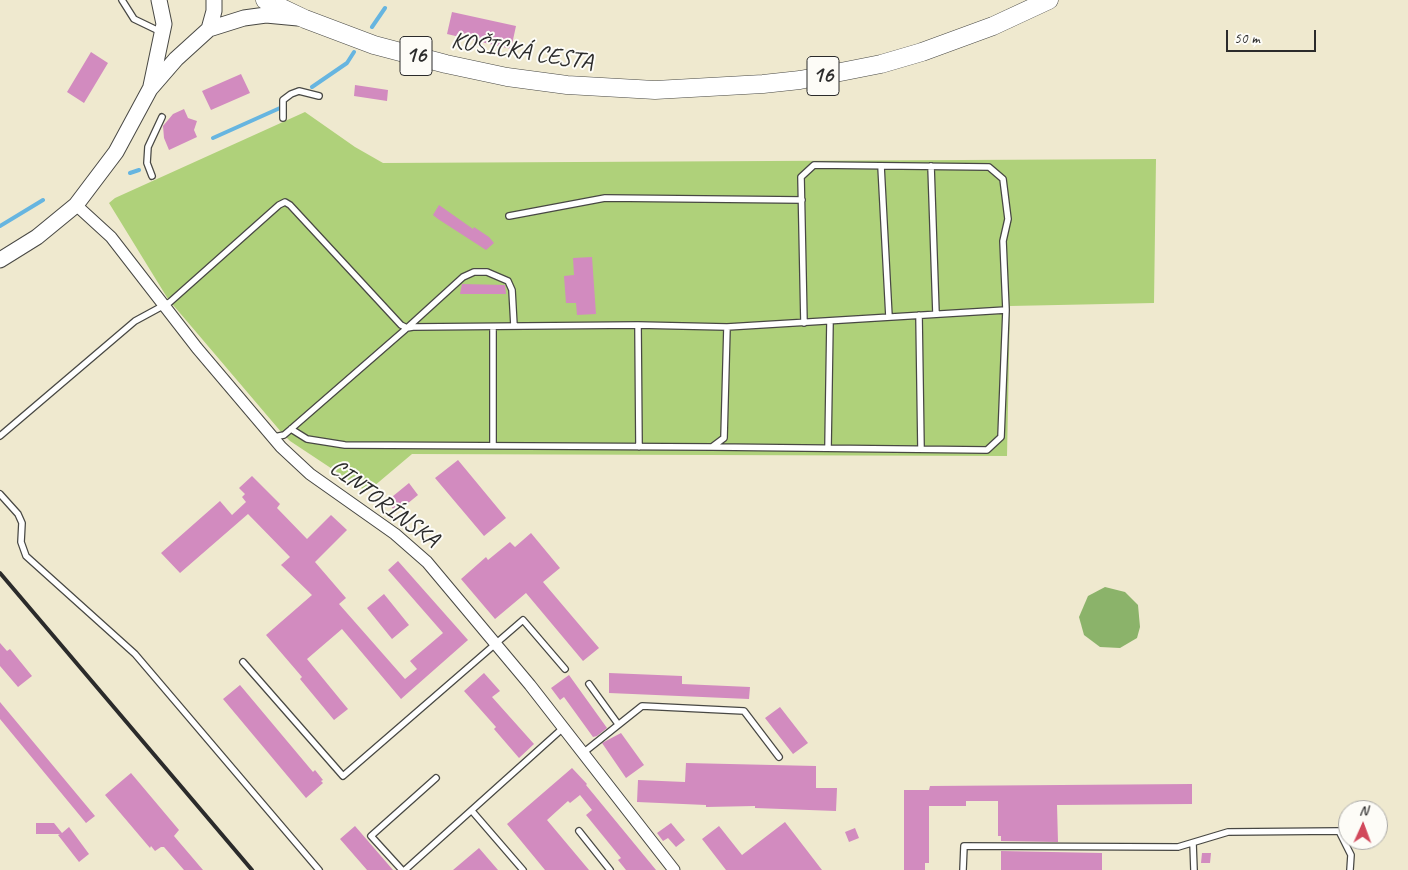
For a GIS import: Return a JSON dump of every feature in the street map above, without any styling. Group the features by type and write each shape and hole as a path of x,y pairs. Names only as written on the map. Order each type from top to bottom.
{"main road":[{"name":"KOŠICKÁ CESTA","path":"265,0 305,19 374,45 446,64 515,78 602,88 723,88 800,80 881,64 922,52 993,26 1049,0"}],"street":[{"path":"159,0 163,28"},
{"path":"150,89 163,28 172,0"},
{"path":"209,29 214,11 214,0"},
{"path":"0,260 37,236 76,205 116,152 150,89 176,59 209,29 244,18 266,15 305,19"},
{"name":"CINTORÍNSKA","path":"76,205 111,238 272,438 310,474 395,534 428,562 564,728 674,870"}],"lane":[{"path":"122,0 134,19 163,28"},
{"path":"283,118 283,100 291,94 299,91 320,96"},
{"path":"152,176 147,163 148,147 162,117"},
{"path":"292,429 306,439 345,445 987,450 1001,437 1006,310 1004,241 1008,219 1004,179 989,167 814,165 801,177 804,323"},
{"path":"882,166 889,317"},
{"path":"931,166 936,314"},
{"path":"509,216 605,198 802,200"},
{"path":"0,436 135,321 164,305 279,205 285,202 290,205 401,325 407,328 428,325 493,327 638,325 727,327 1006,310"},
{"path":"272,438 284,435 292,429 463,277 474,272 487,272 508,281 512,290 514,326"},
{"path":"919,315 921,450"},
{"path":"828,448 830,322"},
{"path":"638,325 639,447"},
{"path":"493,327 493,446"},
{"path":"712,447 724,438 727,327"},
{"path":"0,494 20,519 23,530 22,542 26,556 135,654 319,870"},
{"path":"243,662 343,776 523,620 565,668"},
{"path":"589,684 618,724"},
{"path":"582,753 642,706 744,710 779,757"},
{"path":"436,778 371,836 404,870 564,728"},
{"path":"472,811 524,870"},
{"path":"579,831 610,870"},
{"path":"963,870 964,846 1178,847 1228,832 1339,831 1351,855 1350,870"},
{"path":"1193,843 1194,870"}],"green space":[{"path":"305,112 355,147 383,163 1156,159 1154,303 1010,306 1007,456 412,454 367,492 290,441 282,433 168,299 109,203 115,198"},
{"path":"1105,587 1125,592 1138,605 1140,627 1137,638 1120,648 1100,647 1084,635 1079,617 1088,596"}],"building":[{"path":"452,12 516,26 511,49 447,34"},
{"path":"91,52 108,63 84,103 67,92"},
{"path":"241,74 250,93 211,110 202,91"},
{"path":"355,85 388,90 387,101 354,96"},
{"path":"184,109 188,118 197,121 194,130 197,137 169,150 164,138 163,126 173,114"},
{"path":"439,205 473,229 474,227 489,237 494,243 486,250 438,219 433,215"},
{"path":"592,257 596,314 577,315 576,303 566,303 564,276 574,275 573,258"},
{"path":"462,284 505,285 506,294 460,294"},
{"path":"458,460 506,518 484,536 435,478"},
{"path":"252,476 280,504 277,508 307,539 331,515 347,530 315,562 346,598 339,604 405,679 417,669 410,661 443,633 388,570 398,561 468,640 401,699 342,629 307,659 348,709 334,720 300,679 302,677 266,635 312,595 281,565 290,557 248,514 180,573 161,553 220,501 232,515 246,502 242,497 245,494 239,488"},
{"path":"409,483 418,495 396,513 387,501"},
{"path":"531,533 560,568 543,582 599,648 583,661 526,593 495,619 461,579 486,557 488,560 510,542 515,547"},
{"path":"384,594 409,625 392,639 367,608"},
{"path":"0,643 7,651 10,649 32,676 18,687 0,666"},
{"path":"484,673 500,691 492,697 534,744 519,758 494,729 496,727 464,691"},
{"path":"609,673 682,676 682,684 750,687 749,699 609,693"},
{"path":"569,675 607,728 597,736 593,737 564,697 560,700 551,688"},
{"path":"240,685 313,772 315,770 323,780 321,781 323,783 306,798 223,699"},
{"path":"0,702 95,816 86,823 0,719"},
{"path":"780,707 808,743 793,754 765,718"},
{"path":"621,733 644,765 626,778 602,743"},
{"path":"686,763 816,766 816,788 837,788 836,811 755,808 755,806 706,807 706,805 637,802 638,780 685,782"},
{"path":"572,768 656,870 626,870 618,860 621,858 586,815 592,810 580,795 570,803 568,801 547,820 589,870 545,870 507,824"},
{"path":"131,773 179,830 174,836 203,870 184,870 164,847 155,851 151,846 150,848 105,795"},
{"path":"1192,784 1192,804 1057,805 1058,842 1001,841 1001,836 998,836 998,801 966,801 966,806 929,806 929,863 925,863 925,870 904,870 904,790 929,790 930,786"},
{"path":"785,822 822,870 726,870 702,839 719,826 742,855"},
{"path":"36,823 54,823 62,833 69,827 89,854 79,862 58,835 60,834 36,834"},
{"path":"671,823 685,840 676,847 668,838 663,841 657,833"},
{"path":"355,826 393,870 367,870 340,839"},
{"path":"855,828 859,838 849,842 845,832"},
{"path":"479,848 498,870 453,870"},
{"path":"1001,851 1102,853 1102,870 1001,870"},
{"path":"1202,853 1211,853 1210,863 1201,863"}],"waterway":[{"path":"372,27 385,8"},
{"path":"312,87 347,63 354,52"},
{"path":"213,138 280,108"},
{"path":"130,173 139,170"},
{"path":"0,226 43,200"}],"railway":[{"path":"0,573 252,870"}]}
